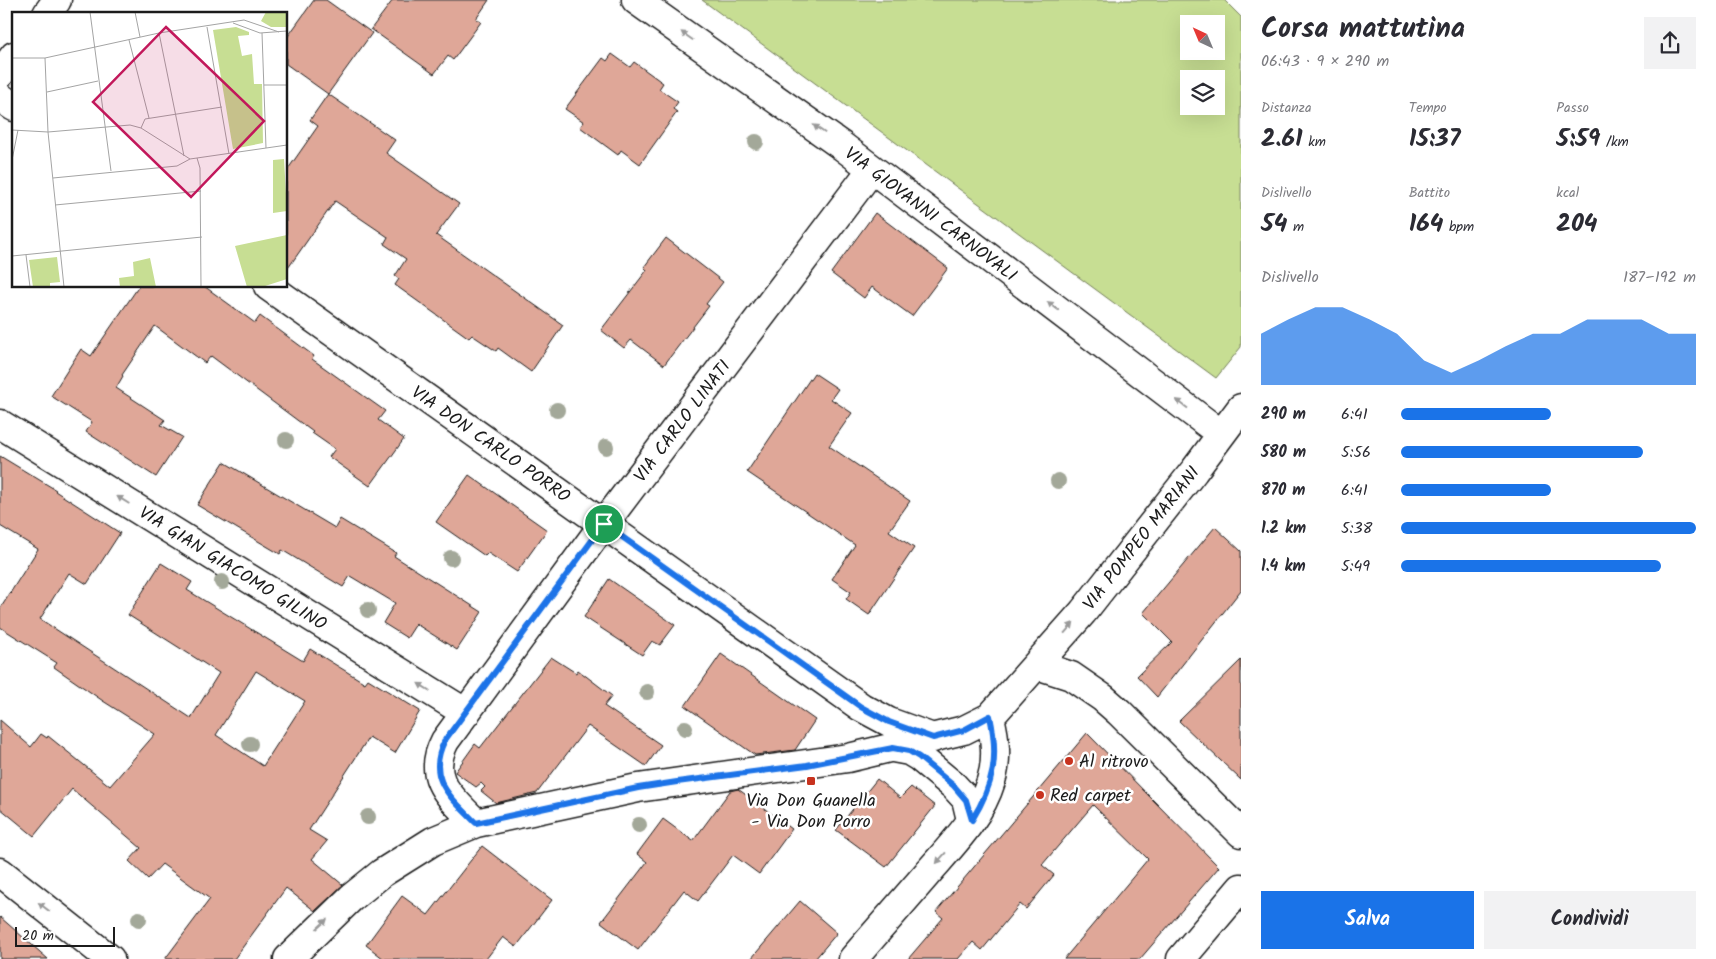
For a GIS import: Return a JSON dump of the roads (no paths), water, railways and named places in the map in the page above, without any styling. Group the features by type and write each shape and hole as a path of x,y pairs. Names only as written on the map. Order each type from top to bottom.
{"street":[{"path":"48,12 57,0"},
{"name":"VIA GIOVANNI CARNOVALI","path":"636,0 829,136 1221,434"},
{"path":"0,74 12,59"},
{"path":"0,97 12,106"},
{"name":"VIA CARLO LINATI","path":"476,823 443,786 437,768 438,758 445,740 604,524 872,169"},
{"name":"VIA DON CARLO PORRO","path":"271,288 861,707 889,722 933,738"},
{"name":"VIA POMPEO MARIANI","path":"288,959 320,927 382,873 433,841 476,823 638,788 848,758 964,730 990,716 1083,612 1188,479 1241,408"},
{"name":"VIA GIAN GIACOMO GILINO","path":"0,424 466,713"},
{"path":"1037,665 1071,676 1103,698 1241,833"},
{"path":"848,758 858,742 863,728 861,707"},
{"path":"853,959 972,820 991,781 994,765 995,742 990,716"},
{"path":"893,748 909,751 919,757 954,786 966,800 972,820"},
{"path":"0,872 110,959"},
{"path":"1181,959 1241,888"}],"place":[{"name":"Al ritrovo","path":"1069,761"},
{"name":"Via Don Guanella - Via Don Porro","path":"811,781"},
{"name":"Red carpet","path":"1040,795"}]}
